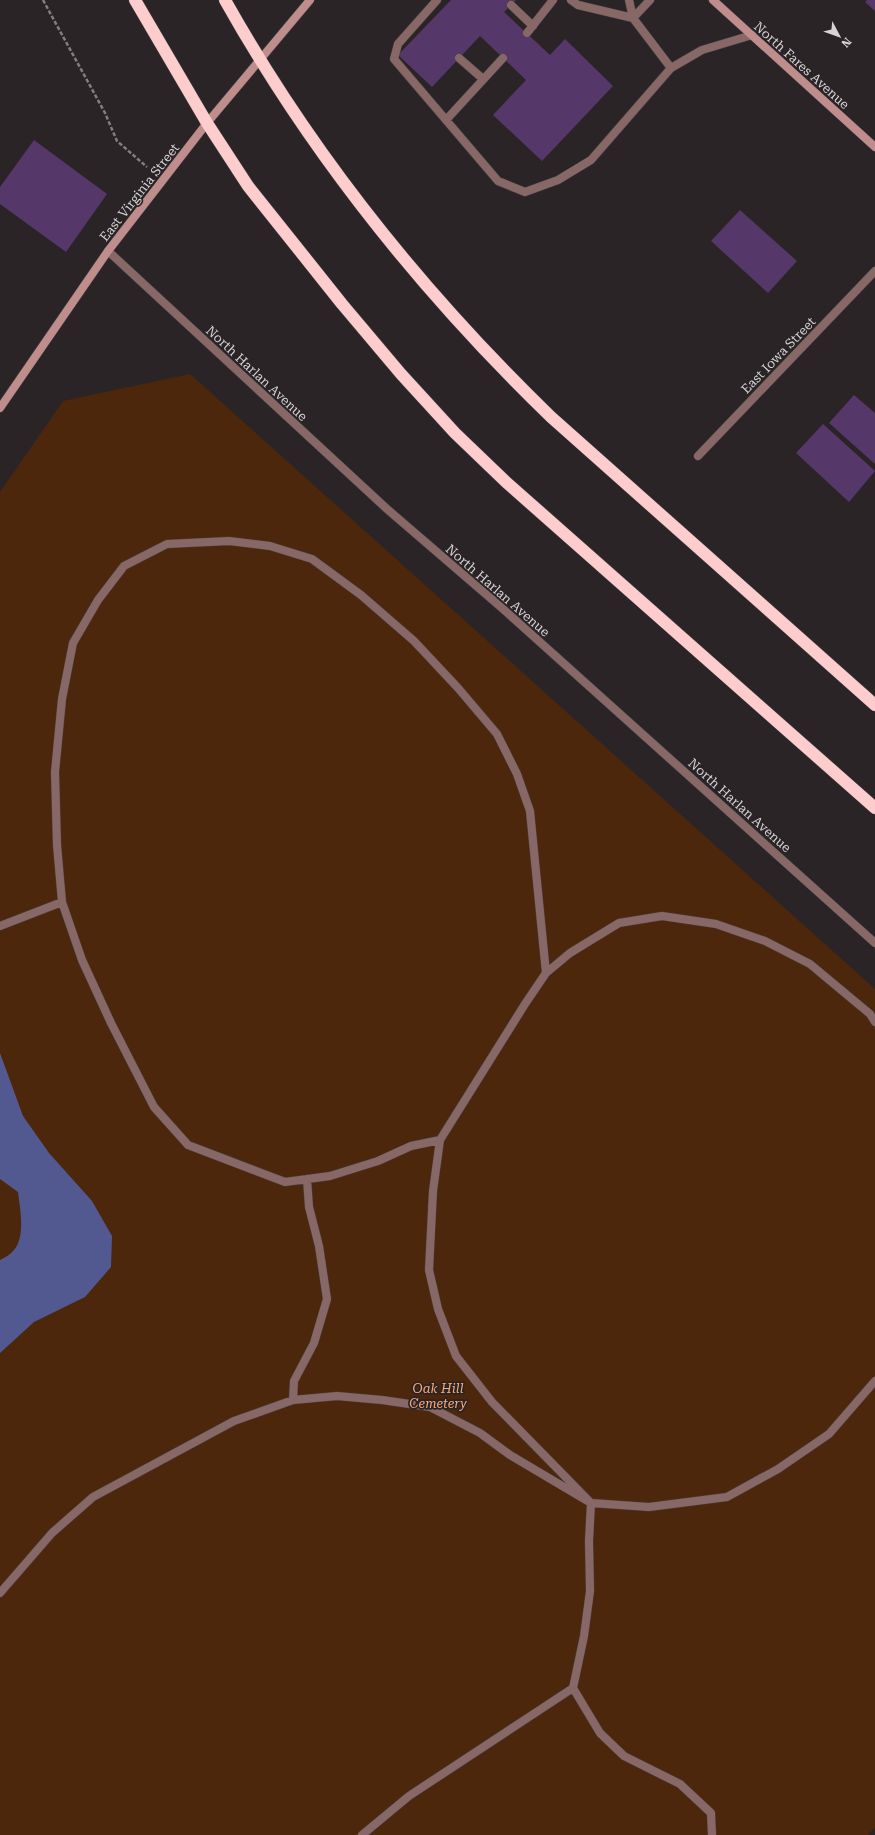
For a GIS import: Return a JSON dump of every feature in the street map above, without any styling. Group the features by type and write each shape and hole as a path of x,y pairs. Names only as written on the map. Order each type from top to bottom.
{"highway":[{"path":"135,0 207,123 248,186 337,298 455,433 506,482 875,808"},
{"path":"225,0 299,120 356,201 455,318 506,374 551,417 875,705"}],"main road":[{"name":"East Virginia Street","path":"0,408 108,251 207,123 310,0"},
{"name":"North Fares Avenue","path":"713,0 875,147"}],"street":[{"path":"437,0 398,44 394,59 498,181 525,192 558,180 591,160 671,68 702,50 752,35"},
{"path":"526,33 553,0"},
{"path":"571,0 578,5 633,18"},
{"path":"629,0 633,18 671,68"},
{"path":"633,18 650,0"},
{"path":"511,5 533,26"},
{"path":"419,21 426,27"},
{"path":"459,58 483,79"},
{"path":"446,120 503,58"},
{"name":"North Harlan Avenue","path":"108,251 387,509 502,608 875,943"},
{"name":"East Iowa Street","path":"698,456 875,271"},
{"path":"440,1140 411,1146 378,1161 330,1176 285,1182 188,1145 154,1107 111,1023 82,960 62,902 57,845 54,772 62,699 73,643 98,600 124,566 167,544 229,541 270,546 312,559 362,595 414,641 458,688 496,734 516,774 530,811 546,973"},
{"path":"0,926 62,902"},
{"path":"362,1835 409,1796 572,1688 584,1636 590,1591 588,1541 590,1503 492,1402 456,1356 438,1309 429,1270 433,1191 440,1140 525,1004 546,973 570,953 619,923 662,916 708,922 765,941 810,964 870,1014 875,1022"},
{"path":"293,1400 294,1381 314,1343 327,1299 320,1246 309,1207 307,1179"},
{"path":"0,1593 52,1533 93,1497 234,1421 293,1400 337,1396 382,1400 430,1407 480,1433 510,1455 590,1503 649,1508 727,1497 778,1469 830,1434 875,1381"},
{"path":"572,1688 600,1733 624,1756 680,1784 711,1813 712,1835"}],"path":[{"path":"43,0 105,113 117,141 162,181"}],"green space":[{"name":"Oak Hill Cemetery","path":"190,374 875,989 875,1827 868,1835 0,1835 0,492 63,401"}],"water":[{"path":"0,1053 23,1116 49,1153 92,1201 112,1236 111,1267 85,1297 34,1322 0,1353 0,1260 13,1251 20,1239 21,1214 18,1192 0,1179"}],"building":[{"path":"451,0 516,0 504,12 550,55 565,39 613,86 542,161 493,115 526,80 480,36 432,87 398,55"},
{"path":"867,0 875,0 875,11 865,2"},
{"path":"34,140 107,194 66,252 0,204 0,187"},
{"path":"740,210 797,261 768,293 711,241"},
{"path":"854,395 875,413 875,464 829,423"},
{"path":"823,424 875,471 849,502 796,453"}]}
